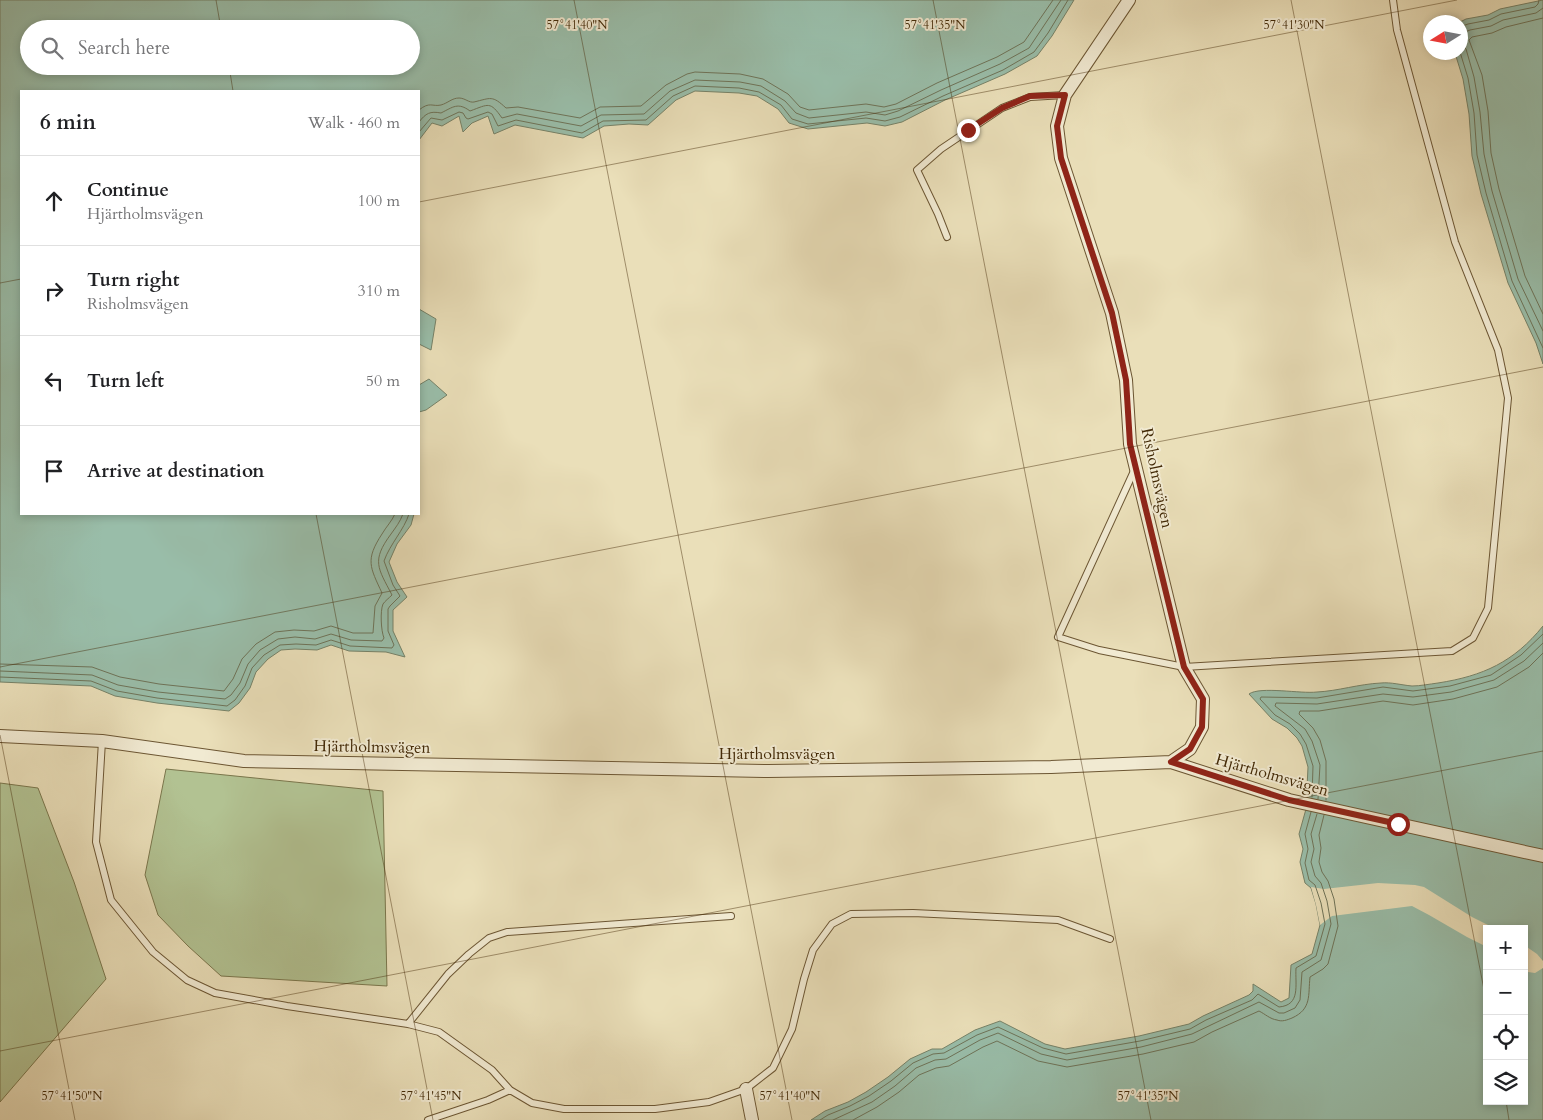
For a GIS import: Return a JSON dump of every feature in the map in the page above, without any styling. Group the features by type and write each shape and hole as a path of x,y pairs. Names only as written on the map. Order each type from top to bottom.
{"street":[{"name":"Risholmsvägen","path":"1129,0 1065,95 1057,126 1061,158 1112,313 1126,380 1130,444 1184,667 1203,699 1202,727 1190,749 1171,762"},
{"name":"Hjärtholmsvägen","path":"0,736 102,741 254,762 768,771 1051,767 1171,762 1289,800 1543,856"},
{"path":"746,1089 752,1120"}],"lane":[{"path":"1136,468 1058,637 1099,650 1184,667 1452,651 1473,638 1488,608 1508,398 1498,350 1455,242 1397,30 1393,0"},
{"path":"946,237 938,214 917,170 940,149 1002,108 1030,96 1065,95"},
{"path":"102,741 96,842 111,900 152,952 187,980 215,993 408,1024 439,1032 492,1070 510,1090 532,1103 564,1110 655,1109 673,1107 709,1102 746,1089 773,1068 792,1029 813,950 832,924 851,914 913,912 1058,920 1110,940"},
{"path":"408,1024 448,974 489,938 507,932 731,916"},
{"path":"428,1120 488,1100 510,1090"}],"shaded area":[{"path":"166,769 383,791 387,986 221,976 188,946 158,915 145,875"},
{"path":"0,783 38,788 74,882 106,979 0,1102"}],"water":[{"path":"0,0 1074,0 1037,56 1005,74 945,100 902,122 885,126 867,123 808,129 789,123 778,109 757,96 739,93 695,91 676,100 648,125 604,126 583,138 515,125 494,134 488,116 472,123 463,132 459,116 442,126 432,123 420,139 420,90 20,90 20,515 414,515 411,525 397,544 389,562 397,582 407,597 393,610 393,631 405,657 386,652 349,651 331,645 317,650 281,650 268,659 256,672 250,688 239,703 229,711 115,696 91,686 0,682"},
{"path":"1543,0 1543,364 1536,343 1508,283 1481,194 1472,156 1469,114 1463,79 1457,60 1468,60 1468,19 1488,15 1500,9"},
{"path":"420,310 436,319 431,350 420,344"},
{"path":"429,379 447,395 426,410 420,412 420,384"},
{"path":"1543,626 1543,1120 811,1120 825,1111 848,1102 866,1092 910,1059 932,1049 942,1049 975,1030 1000,1021 1045,1044 1065,1049 1139,1036 1189,1024 1249,995 1253,991 1253,984 1281,1002 1289,998 1291,965 1312,954 1320,925 1311,888 1305,883 1300,862 1303,849 1299,834 1306,809 1308,767 1302,746 1297,738 1287,728 1272,719 1249,694 1271,690 1325,691 1385,683 1415,686 1438,683 1483,671 1509,658 1521,649"}],"pier":[{"path":"1378,883 1424,887 1488,925 1483,925 1483,945 1412,906 1332,916 1320,925 1311,887 1324,889"},
{"path":"1528,948 1543,961 1543,968 1535,973 1528,972"}],"route":[{"path":"968,130 1002,108 1030,96 1065,95 1057,126 1061,158 1112,313 1126,380 1130,444 1184,667 1203,699 1202,727 1190,749 1171,762 1289,800 1398,824"}]}
